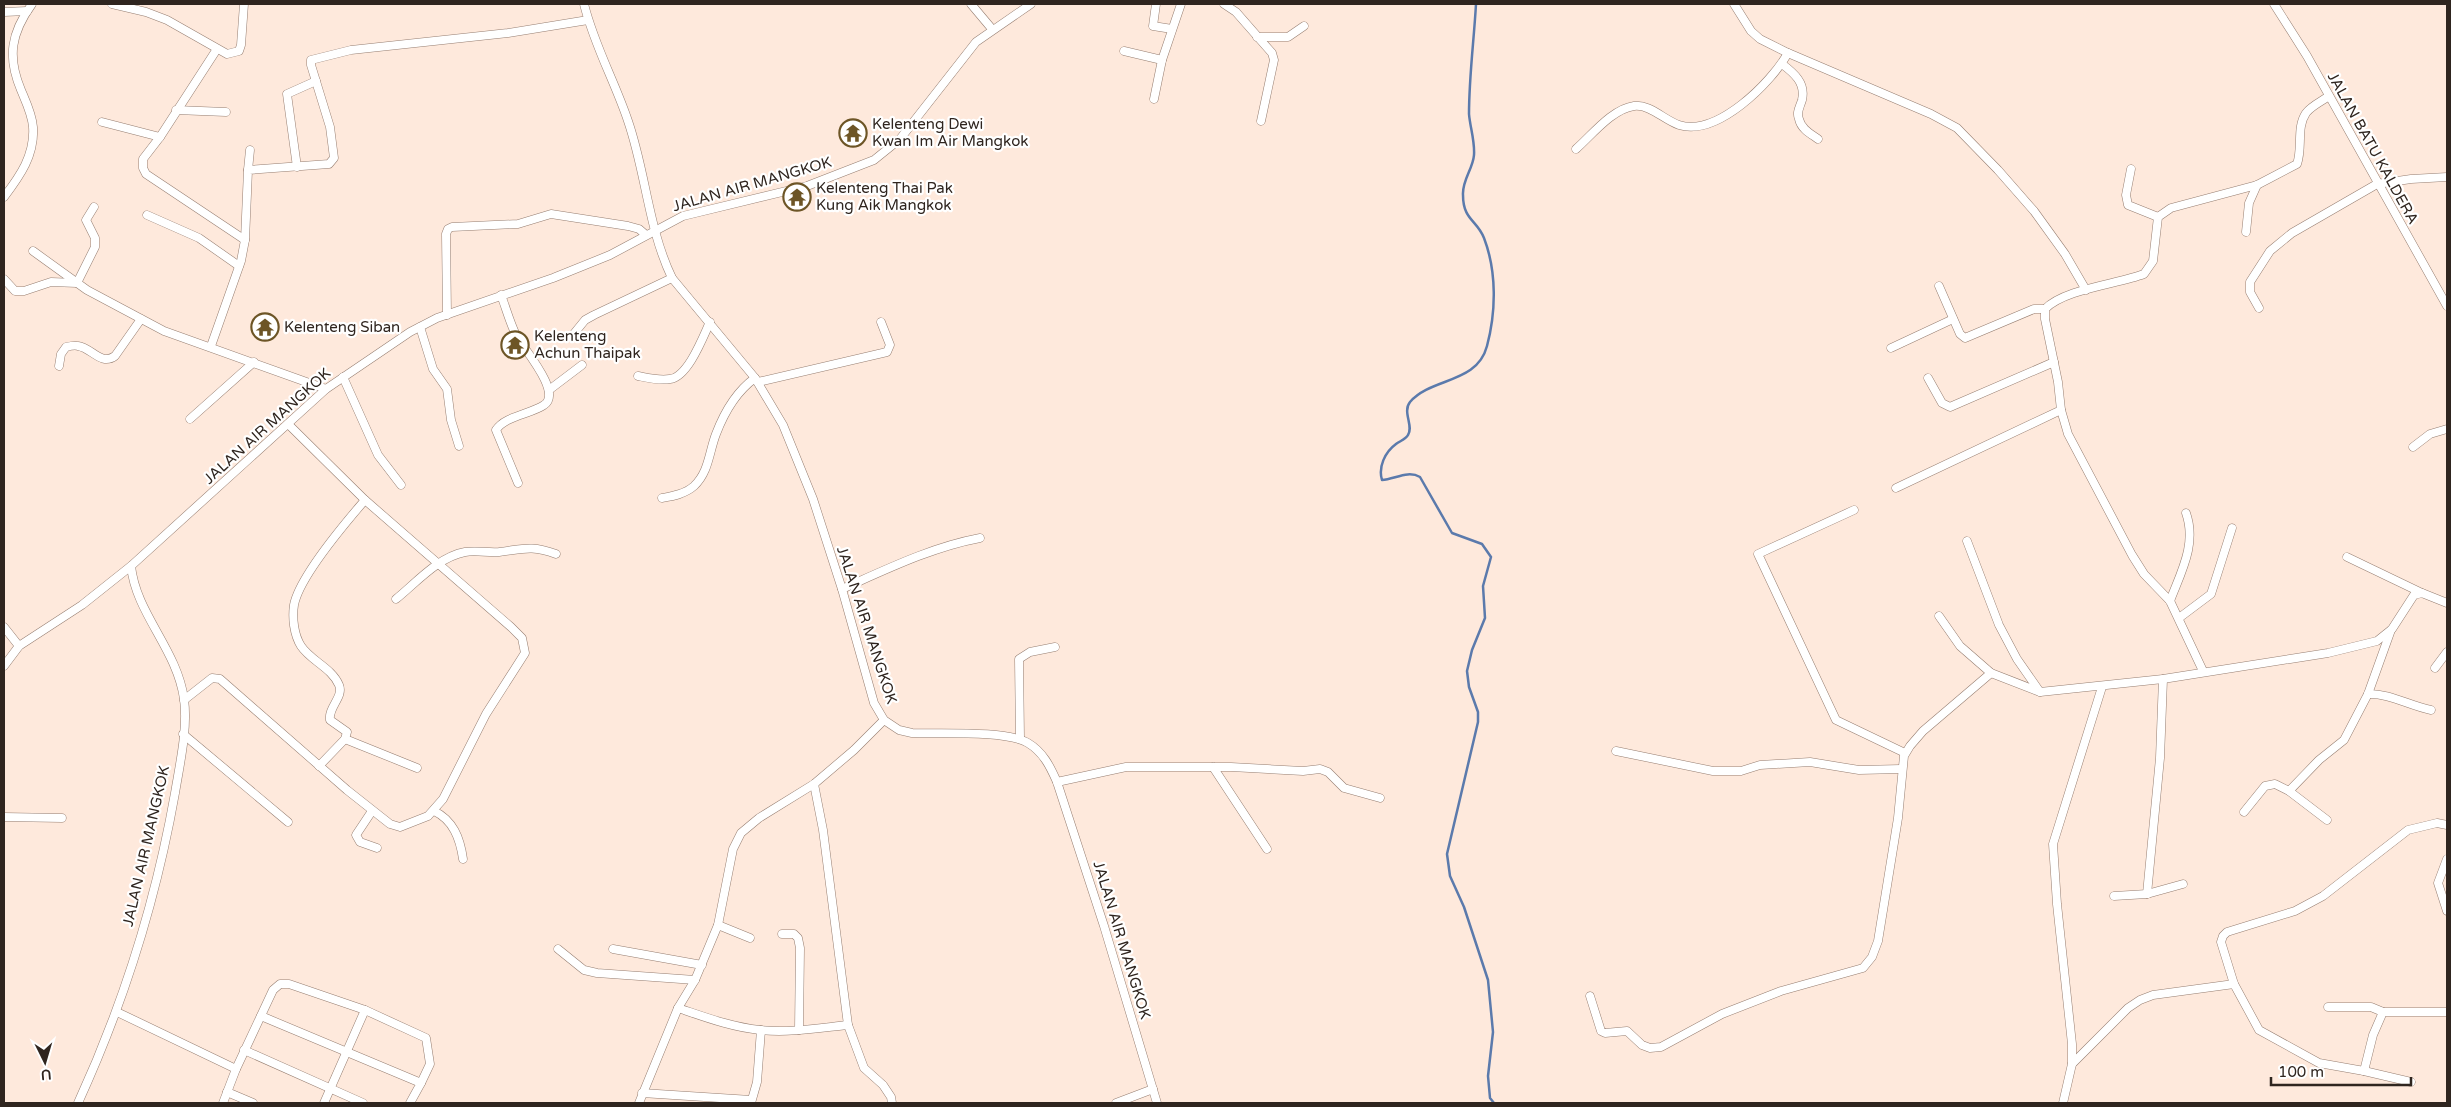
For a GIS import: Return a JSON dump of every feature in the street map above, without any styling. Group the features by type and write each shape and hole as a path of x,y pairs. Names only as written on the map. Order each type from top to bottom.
{"street":[{"path":"4,197 26,166 32,144 33,126 18,82 12,53 13,42 32,4"},
{"path":"112,4 146,12 167,20 227,54 238,51 241,45 244,4"},
{"name":"JALAN AIR MANGKOK","path":"584,4 588,20 631,129 639,156 654,230 672,278 756,380 783,425 813,499 842,589 874,703 884,720 899,730 912,733 1000,736 1020,739 1037,750 1048,761 1057,782 1104,926 1157,1103"},
{"path":"970,4 992,29"},
{"name":"JALAN AIR MANGKOK","path":"4,666 19,646 82,605 131,566 326,389 420,326 447,314 553,278 610,255 683,216 807,186 874,160 900,139 976,42 992,29 1031,4"},
{"path":"1156,4 1153,26 1172,30"},
{"path":"1154,99 1162,60 1181,4"},
{"path":"1224,4 1236,12 1272,53 1274,60 1261,121"},
{"path":"1734,4 1751,31 1760,39 1788,53 1931,114 1957,128 2034,211 2065,254 2086,290"},
{"name":"JALAN BATU KALDERA","path":"2274,4 2447,306"},
{"path":"4,12 27,11"},
{"path":"248,170 329,164 334,158 330,127 311,65 311,60 317,57 351,50 508,34 588,20"},
{"path":"1257,37 1288,37 1304,26"},
{"path":"217,49 143,159 143,168 146,174 245,240"},
{"path":"1124,51 1162,60"},
{"path":"1576,149 1610,118 1624,108 1632,106 1640,106 1679,125 1702,126 1731,114 1782,64 1788,53"},
{"path":"1782,64 1800,81 1802,92 1798,109 1799,120 1804,129 1818,139"},
{"path":"297,167 287,94 316,81"},
{"path":"2158,216 2171,208 2257,185 2297,164 2301,154 2301,124 2307,112 2328,96"},
{"path":"176,110 226,112"},
{"path":"102,122 160,136"},
{"path":"211,346 239,266 245,240 250,150"},
{"path":"2131,169 2126,195 2128,205 2158,216"},
{"path":"2259,308 2250,292 2250,282 2270,250 2292,233 2378,184 2411,178 2447,177"},
{"path":"2246,232 2250,203 2257,185"},
{"path":"77,283 95,247 95,238 86,220 94,207"},
{"path":"447,314 446,234 452,226 518,224 550,214 639,228 646,235"},
{"path":"147,215 200,238 239,266"},
{"path":"2158,216 2153,261 2149,269 2136,277 2086,290 2050,303 2045,309 2045,319 2061,410 2068,434 2132,555 2144,574 2170,601 2203,671"},
{"path":"33,251 77,283 164,331 211,346 326,389"},
{"path":"572,336 585,320 672,278"},
{"path":"4,279 15,291 24,291 50,282 77,283"},
{"path":"1939,286 1960,334 1965,338 2034,309 2045,309"},
{"path":"501,295 516,335 549,390 550,396 545,405 503,423 496,430 518,483"},
{"path":"59,366 61,354 66,347 78,345 104,360 110,360 115,356 141,319"},
{"path":"1890,348 1953,319"},
{"path":"638,376 669,380 681,375 710,322"},
{"path":"662,498 684,493 701,477 711,456 716,434 738,392 756,380 887,352 890,345 881,322"},
{"path":"420,326 433,369 446,389 451,420 459,446"},
{"path":"190,419 254,362"},
{"path":"1928,378 1942,403 1950,407 2054,362"},
{"path":"549,390 582,366"},
{"path":"343,377 378,455 401,485"},
{"path":"1896,488 2061,410"},
{"path":"184,700 212,678 220,679 372,811 390,824 400,827 414,824 434,811 443,799 486,714 525,653 522,638 511,627 365,500 288,424"},
{"path":"2413,447 2430,434 2447,429"},
{"path":"319,766 345,739 347,732 330,720 329,716 340,693 339,686 334,677 301,646 296,634 294,605 304,583 345,522 365,500"},
{"path":"1854,510 1758,554 1836,720 1906,753"},
{"path":"2170,601 2188,554 2191,526 2186,512"},
{"path":"2179,618 2211,594 2232,528"},
{"path":"842,589 912,558 956,542 980,538"},
{"path":"1967,542 1999,626 2017,659 2040,692"},
{"path":"396,600 438,564 466,552 498,552 528,547 556,554"},
{"path":"2347,557 2447,603"},
{"name":"JALAN AIR MANGKOK","path":"78,1103 117,1012 130,976 167,832 180,767 184,700 179,676 167,646 137,594 131,566"},
{"path":"2288,791 2319,760 2344,740 2368,694 2392,628 2408,601 2414,595 2422,593"},
{"path":"1939,616 1960,646 1991,673 2040,692 2164,679 2203,671 2328,653 2377,641 2392,628"},
{"path":"4,627 19,646"},
{"path":"1020,739 1019,659 1030,652 1055,647"},
{"path":"2435,668 2447,652"},
{"path":"1590,996 1601,1031 1605,1033 1627,1031 1642,1045 1656,1048 1670,1043 1722,1014 1781,990 1863,968 1872,958 1878,941 1898,823 1901,769 1906,753 1924,731 1991,673"},
{"path":"2147,894 2160,758 2164,679"},
{"path":"2063,1103 2072,1064 2072,1044 2056,904 2053,844 2102,687"},
{"path":"2368,694 2379,694 2414,707 2431,710"},
{"path":"638,1103 678,1008 695,980 718,925 733,849 741,833 759,818 814,784 854,750 884,720"},
{"path":"183,734 288,822"},
{"path":"345,739 416,768"},
{"path":"1616,751 1713,772 1740,771 1760,765 1810,762 1858,770 1901,769"},
{"path":"1057,782 1126,767 1324,770 1344,788 1380,798"},
{"path":"1213,767 1266,848"},
{"path":"814,784 823,830 848,1025 864,1068 883,1085 891,1097 892,1103"},
{"path":"2244,812 2265,786 2275,784 2288,791 2326,820"},
{"path":"372,811 356,835 360,842 377,848"},
{"path":"434,811 452,825 461,846 462,859"},
{"path":"4,816 62,818"},
{"path":"2412,1082 2319,1063 2259,1030 2234,984 2222,942 2223,936 2228,932 2294,912 2323,896 2408,830 2437,823 2447,825"},
{"path":"2447,859 2438,883 2447,911"},
{"path":"2114,896 2147,894 2183,884"},
{"path":"718,925 750,938"},
{"path":"782,934 794,934 798,938 800,970 799,1030"},
{"path":"558,949 584,970 597,973 695,980"},
{"path":"613,949 702,965"},
{"path":"223,1103 244,1050 273,990 280,984 289,984 365,1010 426,1038 430,1064 410,1103"},
{"path":"2072,1064 2128,1008 2140,1000 2153,995 2234,984"},
{"path":"2328,1007 2371,1007 2383,1012 2447,1012"},
{"path":"678,1008 731,1025 761,1030 799,1030 848,1025"},
{"path":"324,1103 365,1010"},
{"path":"117,1012 236,1069"},
{"path":"2364,1071 2373,1035 2383,1012"},
{"path":"262,1016 421,1083"},
{"path":"642,1093 751,1102 757,1082 761,1030"},
{"path":"244,1050 332,1087 363,1103"},
{"path":"1116,1103 1153,1089"},
{"path":"227,1092 253,1103"}],"waterway":[{"path":"1476,4 1469,114 1474,155 1464,184 1463,195 1465,210 1484,238 1491,264 1494,292 1490,333 1482,358 1474,367 1464,374 1419,394 1410,402 1407,410 1410,427 1408,435 1392,447 1386,455 1381,475 1382,480 1411,474 1420,477 1452,533 1482,544 1491,557 1483,586 1485,618 1472,650 1467,671 1469,687 1478,712 1478,722 1447,854 1450,876 1464,907 1488,980 1493,1032 1488,1076 1490,1098 1494,1103"}],"place":[{"name":"Kelenteng Dewi Kwan Im Air Mangkok","path":"853,133"},
{"name":"Kelenteng Thai Pak Kung Aik Mangkok","path":"797,197"},
{"name":"Kelenteng Siban","path":"265,327"},
{"name":"Kelenteng Achun Thaipak","path":"515,345"}]}
